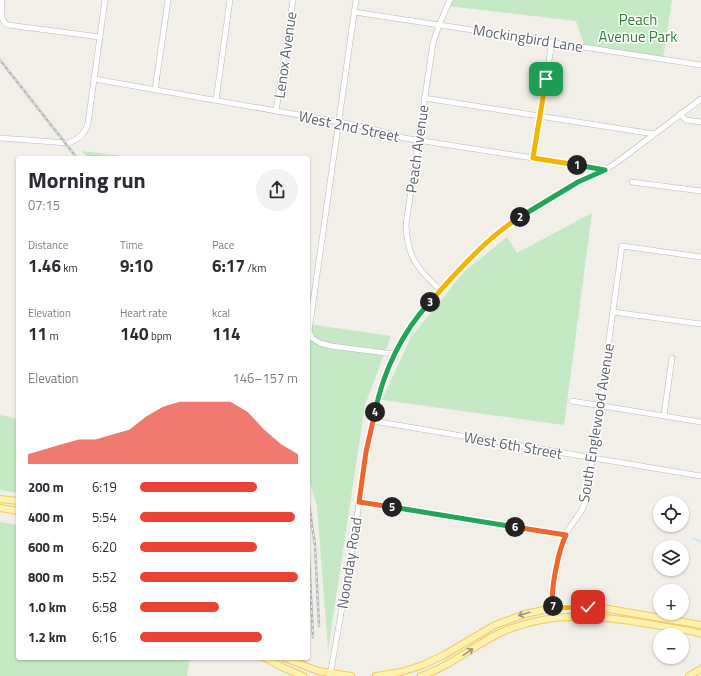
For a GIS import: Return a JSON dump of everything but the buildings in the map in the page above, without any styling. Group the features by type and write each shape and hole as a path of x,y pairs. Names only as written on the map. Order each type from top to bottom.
{"main road":[{"path":"0,499 16,501"},
{"path":"0,508 16,511"},
{"path":"376,676 392,674 415,668 449,652 495,625 525,614 553,608 603,608 653,617"},
{"path":"601,618 603,608"},
{"path":"630,622 632,613"},
{"path":"641,624 642,615"},
{"path":"421,676 454,661 502,632 526,623 554,618 576,616 601,618 691,631 701,634"},
{"path":"659,626 660,620"},
{"path":"672,620 701,625"},
{"path":"449,652 454,661"},
{"path":"269,660 303,676"},
{"path":"290,660 330,675 351,676"},
{"path":"689,676 701,669"}],"street":[{"path":"2,0 0,17 2,21 8,25 100,37"},
{"path":"0,138 65,143 74,141 82,136 87,127 105,0"},
{"path":"155,90 168,0"},
{"path":"216,100 230,0"},
{"name":"Lenox Avenue","path":"276,111 293,0"},
{"path":"310,319 356,0"},
{"name":"Peach Avenue","path":"440,290 416,264 408,248 406,224 433,43 450,0"},
{"name":"Mockingbird Lane","path":"354,12 701,65"},
{"path":"533,158 552,42"},
{"name":"West 2nd Street","path":"94,79 339,122 419,140 605,170"},
{"path":"424,98 654,134"},
{"name":"Noonday Road","path":"330,675 353,546 366,452 377,400 394,354 415,320 440,290 492,237 513,222 578,182 605,170 701,99"},
{"path":"680,114 686,120 701,122"},
{"path":"632,182 701,191"},
{"name":"South Englewood Avenue","path":"554,618 553,595 560,552 566,535 584,506 593,458 622,246 701,257"},
{"path":"613,312 701,324"},
{"path":"310,335 320,344 394,354"},
{"path":"664,415 672,358"},
{"path":"572,401 701,422"},
{"name":"West 6th Street","path":"373,421 701,476"},
{"path":"359,502 566,535"}],"green space":[{"name":"Peach Avenue Park","path":"450,0 672,0 663,59 585,47 576,21 447,6"},
{"path":"82,151 122,156 86,156"},
{"path":"592,213 564,425 382,400 411,337 464,272 507,237 517,253"},
{"path":"310,324 391,336 365,405 328,650 317,506 310,483"},
{"path":"0,415 16,419 16,493 0,490"},
{"path":"0,522 16,525 16,660 190,660 187,676 0,676"}],"waterway":[{"path":"693,538 701,542"}],"railway":[{"path":"0,60 75,156"},
{"path":"310,511 315,545 319,626"},
{"path":"310,578 313,637"}],"route":[{"path":"546,79 533,158 605,170 578,182 513,222 492,237 454,275 415,320 394,354 377,400 366,452 359,502 566,535 560,549 552,602 553,608 588,607"}]}
